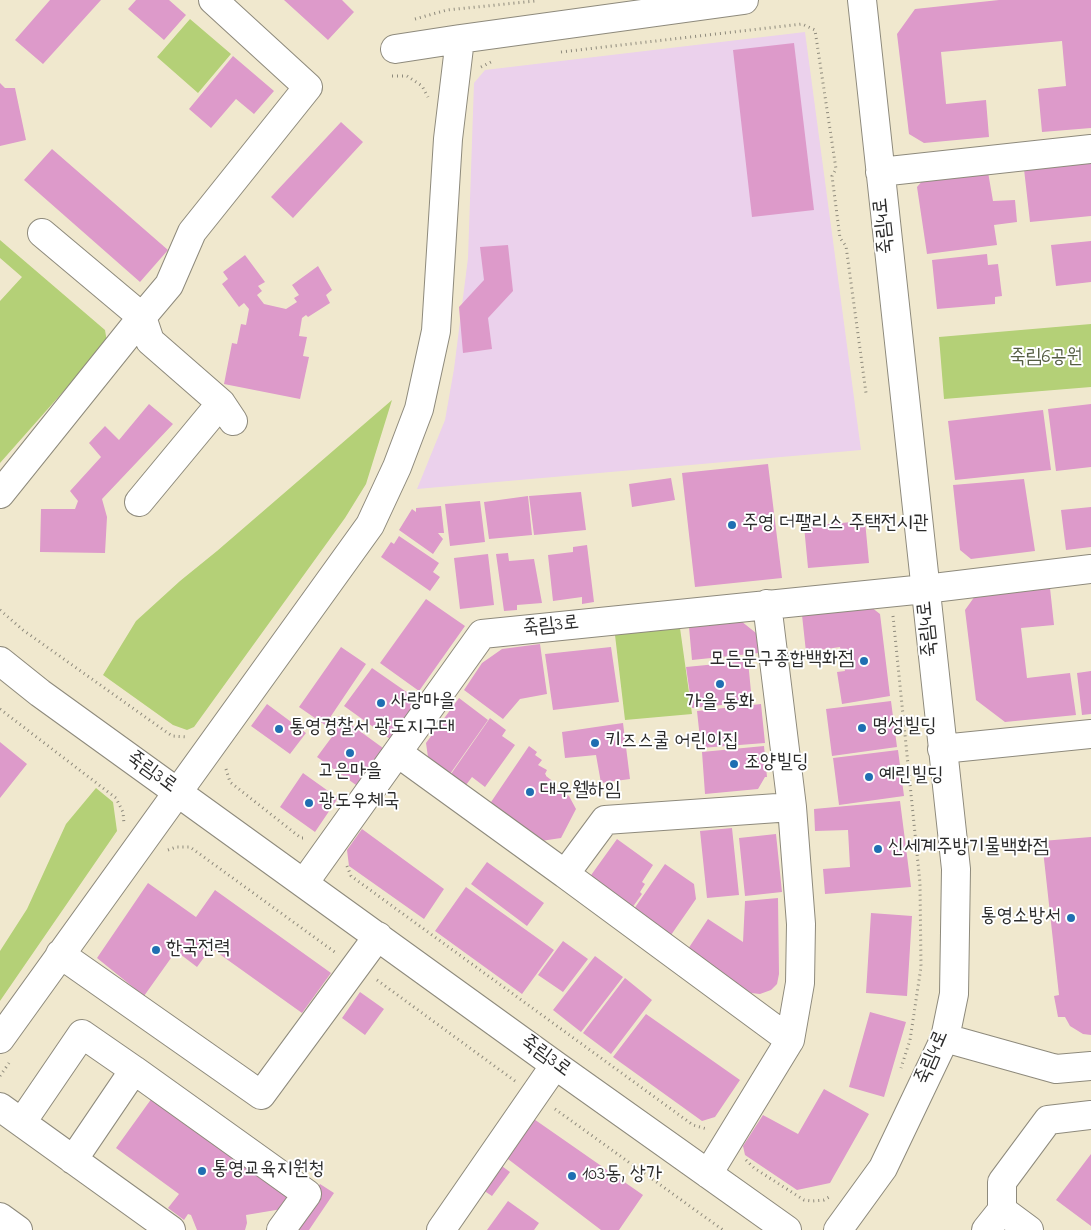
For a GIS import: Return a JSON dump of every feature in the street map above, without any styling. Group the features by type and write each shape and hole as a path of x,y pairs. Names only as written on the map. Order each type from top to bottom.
{"street":[{"path":"0,494 168,285 192,232 308,87 213,0"},
{"path":"395,49 744,0"},
{"name":"죽림4로","path":"838,1230 883,1168 945,1038 954,994 956,869 862,0"},
{"path":"0,1039 370,525 397,467 419,409 436,331 448,139 460,39"},
{"path":"880,172 1091,149"},
{"path":"42,233 142,317 150,341 227,412 139,502"},
{"name":"죽림3로","path":"304,883 482,634 925,589 1091,568"},
{"path":"708,1174 790,1040 800,983 802,924 792,807 768,604"},
{"name":"죽림3로","path":"0,661 40,692 555,1065 787,1230"},
{"path":"942,749 1091,734"},
{"path":"398,753 790,1040"},
{"path":"565,874 605,820 792,807"},
{"path":"60,954 261,1095 378,936"},
{"path":"171,1230 11,1115 82,1034 307,1194 281,1230"},
{"path":"945,1038 1056,1069 1091,1066"},
{"path":"441,1230 555,1065"},
{"path":"74,1160 134,1070"},
{"path":"1029,1230 994,1220 1002,1182 1048,1120 1091,1114"},
{"path":"0,1217 18,1230"}],"path":[{"path":"414,19 447,10 541,1"},
{"path":"560,53 802,24 815,30 836,169 832,176 840,238 846,246 866,393"},
{"path":"475,70 496,61"},
{"path":"392,76 408,76 422,86 428,98"},
{"path":"0,610 23,630 172,736 183,738 195,735"},
{"path":"893,616 920,883 921,967 910,1040 899,1074"},
{"path":"0,709 116,798 122,812 124,832"},
{"path":"166,851 176,846 190,847 339,954"},
{"path":"347,860 351,876 693,1125 709,1130"},
{"path":"373,978 516,1081"},
{"path":"552,1107 723,1230"},
{"path":"744,1155 747,1163 804,1200 824,1200 836,1193"}],"shaded area":[{"path":"805,32 861,450 417,489 445,420 454,369 468,258 474,83 485,70"}],"green space":[{"path":"190,19 231,54 198,93 157,57"},
{"path":"0,240 105,330 107,342 0,463 0,301 22,277 0,258"},
{"name":"죽림6공원","path":"1091,324 1091,387 944,399 939,337"},
{"path":"392,400 366,484 345,518 194,727 187,730 173,725 103,675 136,621 180,581"},
{"path":"680,628 692,714 625,720 615,635"},
{"path":"96,788 113,802 117,831 0,1001 0,951 27,909 66,824"}],"building":[{"path":"50,0 101,0 43,64 15,40"},
{"path":"136,0 169,0 186,15 164,40 128,9"},
{"path":"284,0 342,0 354,12 328,40"},
{"path":"999,0 1091,0 1091,128 1042,132 1038,89 1066,86 1062,41 941,52 946,104 986,100 989,137 924,143 909,134 897,34 915,9"},
{"path":"794,43 814,210 752,217 733,50"},
{"path":"233,56 274,91 254,114 236,99 211,128 189,109"},
{"path":"0,83 5,88 15,88 26,140 0,146"},
{"path":"341,122 363,142 293,218 271,197"},
{"path":"52,149 168,250 140,282 24,180"},
{"path":"1091,162 1091,216 1030,222 1024,169"},
{"path":"988,172 993,201 1015,200 1017,222 994,225 997,245 927,254 917,187 923,180"},
{"path":"1091,241 1091,282 1056,286 1051,245"},
{"path":"508,245 513,291 488,318 492,349 463,353 459,307 484,280 480,247"},
{"path":"987,254 988,265 998,264 1002,296 995,297 995,304 937,309 932,260"},
{"path":"245,255 265,282 258,286 262,291 257,295 264,304 286,309 297,302 294,298 299,295 292,285 318,266 332,290 326,295 330,303 308,317 306,315 302,318 299,336 307,337 303,356 309,357 300,399 224,384 232,343 237,344 241,324 246,325 249,309 244,303 239,307 222,284 228,279 223,272"},
{"path":"149,404 173,424 102,499 107,517 105,553 40,552 41,509 75,509 78,501 70,491 101,457 89,443 105,426 119,440"},
{"path":"1091,404 1091,467 1056,471 1048,409"},
{"path":"1043,410 1051,470 955,480 948,421"},
{"name":"주영 더팰리스 주택전시관","path":"768,464 782,578 695,587 682,473"},
{"path":"671,478 675,500 632,507 629,484"},
{"path":"1024,479 1035,551 971,559 960,550 953,485"},
{"path":"581,492 586,530 534,535 529,496"},
{"path":"528,496 532,535 489,539 484,502"},
{"path":"480,501 485,542 450,546 445,504"},
{"path":"441,506 444,533 438,533 443,539 433,554 399,530 412,509 416,512 416,508"},
{"path":"1091,507 1091,547 1066,550 1061,510"},
{"path":"865,521 869,563 808,568 804,526"},
{"path":"399,536 439,563 433,572 440,577 430,591 381,557 391,542 394,544"},
{"path":"587,545 594,602 582,604 582,597 553,601 548,555 573,552 573,547"},
{"path":"508,553 509,561 534,559 542,603 517,605 517,610 504,611 496,554"},
{"path":"488,554 494,605 460,609 454,558"},
{"path":"1050,588 1054,625 1021,628 1027,678 1070,673 1076,715 1005,722 976,700 965,610 975,596"},
{"path":"426,599 465,626 419,691 380,663"},
{"name":"모든문구종합백화점","path":"871,607 880,614 890,696 842,704 837,672 845,671 840,647 806,652 802,615"},
{"path":"741,621 756,633 759,653 692,660 689,627"},
{"path":"540,644 547,694 520,699 503,719 464,690 482,663 502,649"},
{"path":"341,647 366,664 325,725 299,707"},
{"path":"611,647 619,702 553,710 545,654"},
{"name":"가을 동화","path":"748,661 752,702 692,708 686,667"},
{"name":"사랑마을","path":"372,668 418,700 390,739 344,706"},
{"path":"1091,671 1091,714 1082,715 1077,673"},
{"path":"459,698 488,720 450,774 428,757 426,743"},
{"name":"명성빌딩","path":"891,701 897,747 832,756 826,709"},
{"name":"통영경찰서 광도지구대","path":"267,704 306,733 290,754 251,726"},
{"path":"761,704 765,743 701,748 697,711"},
{"name":"고은마을","path":"339,716 383,748 356,785 317,757 334,734 329,730"},
{"path":"490,718 506,730 502,736 515,745 485,787 472,777 466,785 451,774"},
{"name":"키즈스쿨 어린이집","path":"623,723 630,779 601,783 596,755 565,758 562,732"},
{"path":"0,742 27,764 0,798"},
{"name":"대우웰하임","path":"529,746 537,752 535,755 542,760 538,765 547,770 546,776 555,783 553,787 569,796 576,809 561,838 541,841 489,805"},
{"name":"조양빌딩","path":"764,746 767,777 765,777 758,789 705,794 702,752"},
{"name":"예린빌딩","path":"898,750 904,796 839,805 833,758"},
{"name":"광도우체국","path":"303,773 338,798 315,832 280,807"},
{"name":"신세계주방기물백화점","path":"900,801 911,887 825,894 823,869 850,867 848,830 815,831 814,809"},
{"path":"732,828 739,895 707,898 700,831"},
{"path":"362,829 444,889 424,919 349,866 347,850"},
{"path":"776,834 782,892 745,896 739,838"},
{"name":"통영소방서","path":"1091,837 1091,1035 1083,1034 1070,1026 1065,1017 1058,1017 1054,996 1059,995 1042,841"},
{"path":"617,839 653,865 642,882 645,884 640,892 642,894 632,908 589,878"},
{"path":"487,862 544,903 527,926 471,884"},
{"path":"665,864 694,884 696,899 671,935 634,909"},
{"name":"한국전력","path":"148,883 196,917 215,890 331,973 302,1013 211,948 197,967 176,951 144,996 97,958"},
{"path":"466,887 554,950 522,994 435,931"},
{"path":"778,898 779,974 777,984 771,990 760,994 751,993 688,949 708,919 743,942 745,901"},
{"path":"871,913 912,916 907,996 866,993"},
{"path":"563,941 588,959 563,992 538,975"},
{"path":"595,956 623,977 581,1032 553,1010"},
{"path":"625,978 652,1000 611,1054 583,1033"},
{"path":"360,992 384,1009 365,1035 342,1018"},
{"path":"870,1012 906,1022 884,1097 849,1087"},
{"path":"646,1014 740,1080 715,1117 702,1121 613,1057"},
{"path":"824,1089 869,1114 830,1183 797,1190 745,1155 743,1146 763,1115 798,1134"},
{"name":"통영교육지원청","path":"152,1098 291,1196 294,1207 246,1215 247,1223 245,1230 197,1230 191,1215 188,1214 184,1220 168,1208 179,1194 116,1148"},
{"name":"103동, 상가","path":"531,1117 643,1195 619,1230 601,1230 504,1156"},
{"path":"1091,1154 1091,1226 1056,1200"},
{"path":"495,1161 510,1172 492,1196 477,1186"},
{"path":"320,1184 334,1193 309,1230 288,1230"},
{"path":"508,1201 539,1223 534,1230 487,1230"}],"place":[{"name":"주영 더팰리스 주택전시관","path":"732,525"},
{"name":"모든문구종합백화점","path":"864,661"},
{"name":"가을 동화","path":"720,684"},
{"name":"사랑마을","path":"381,703"},
{"name":"명성빌딩","path":"862,728"},
{"name":"통영경찰서 광도지구대","path":"279,729"},
{"name":"키즈스쿨 어린이집","path":"595,743"},
{"name":"고은마을","path":"350,753"},
{"name":"조양빌딩","path":"734,764"},
{"name":"예린빌딩","path":"869,777"},
{"name":"대우웰하임","path":"530,792"},
{"name":"광도우체국","path":"309,803"},
{"name":"신세계주방기물백화점","path":"878,849"},
{"name":"통영소방서","path":"1071,918"},
{"name":"한국전력","path":"156,950"},
{"name":"통영교육지원청","path":"202,1171"},
{"name":"103동, 상가","path":"572,1176"}]}
